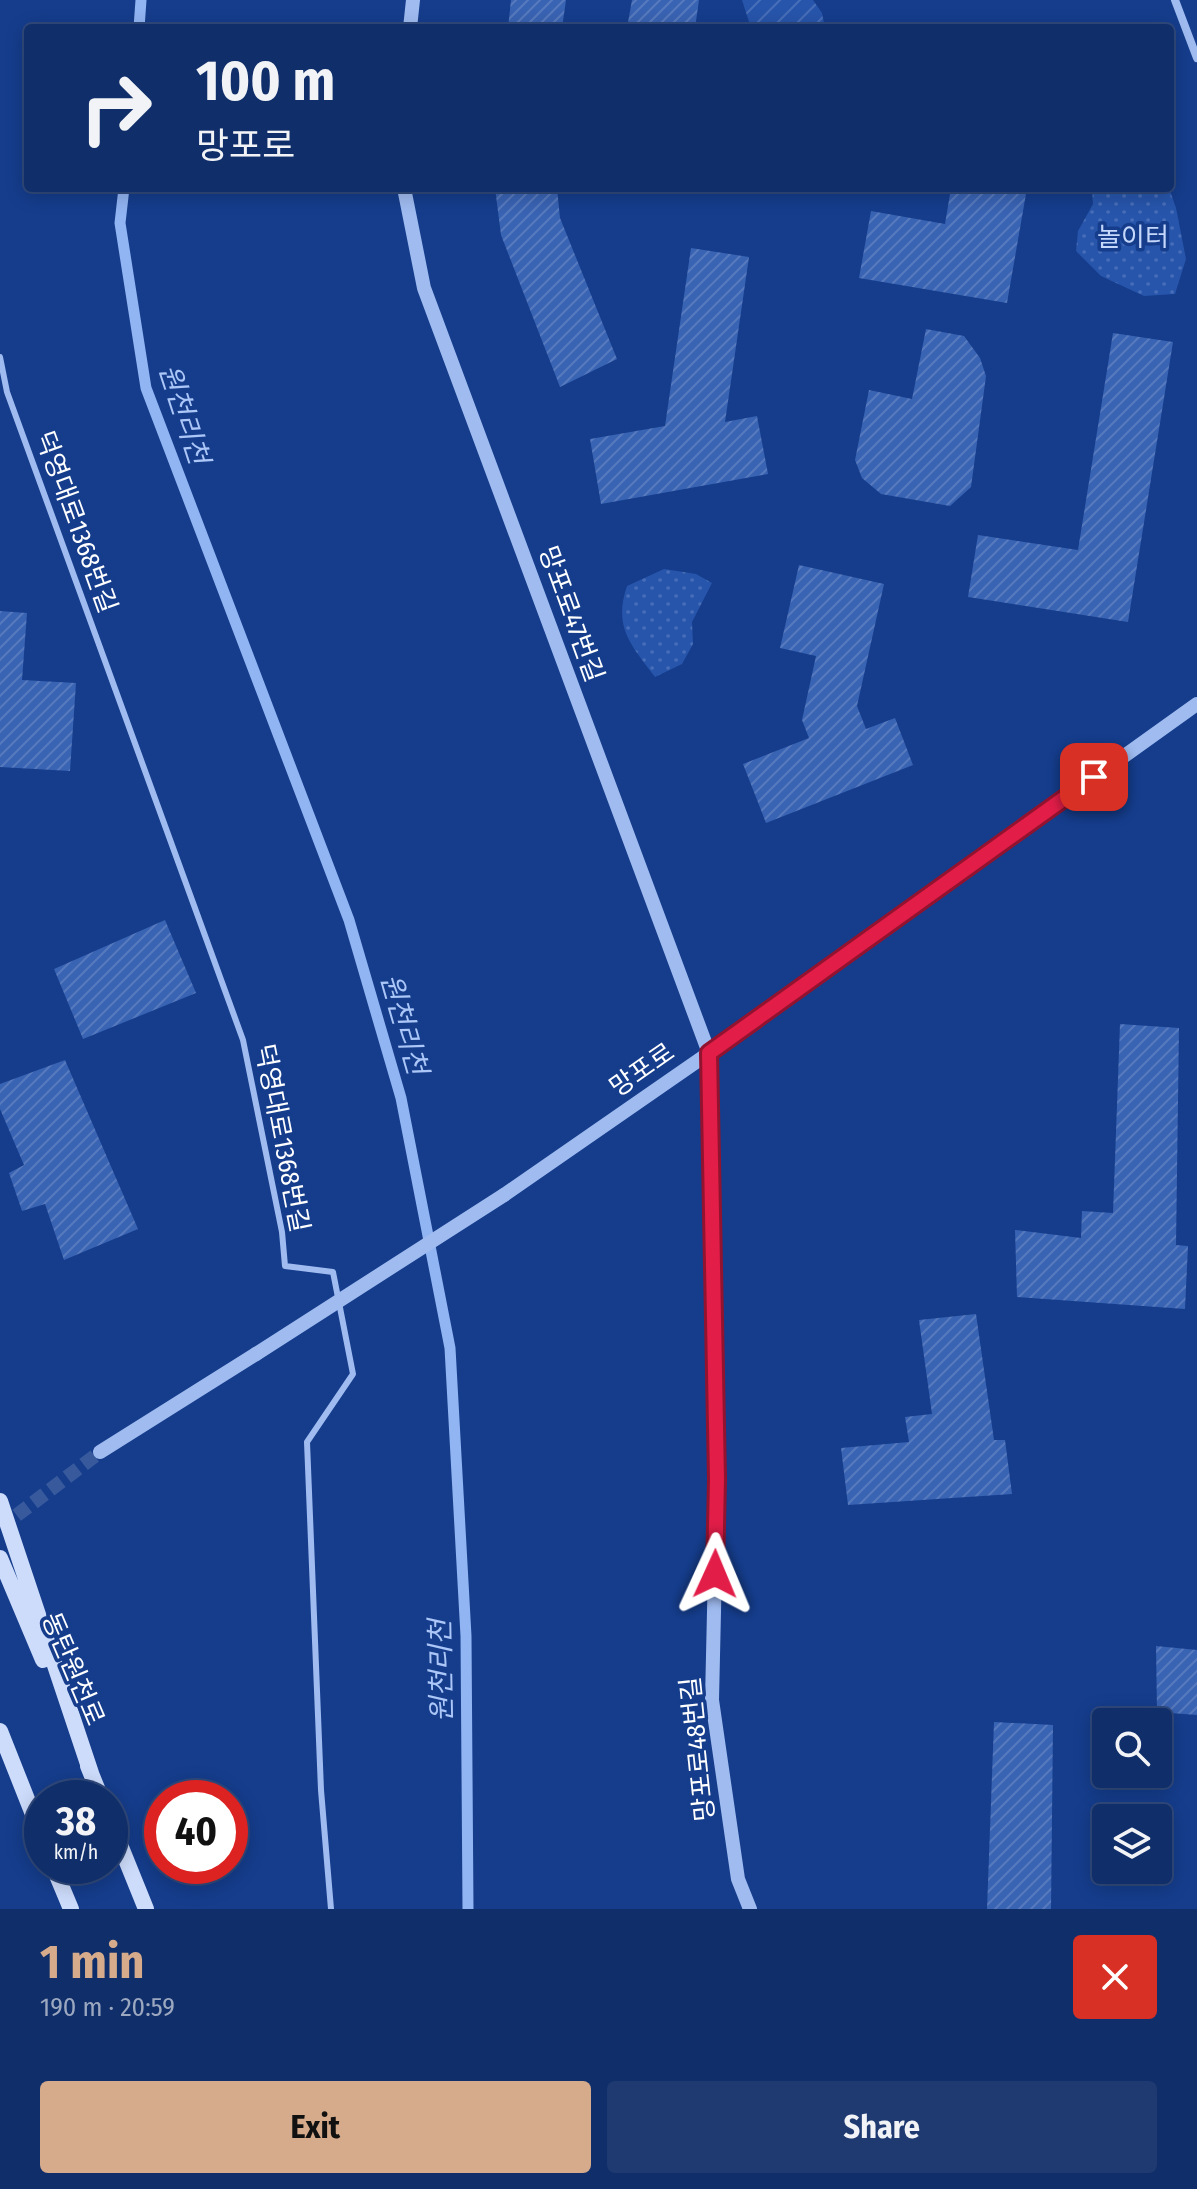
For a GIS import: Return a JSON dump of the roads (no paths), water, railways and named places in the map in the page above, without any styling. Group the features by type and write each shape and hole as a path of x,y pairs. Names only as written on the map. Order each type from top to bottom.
{"main road":[{"path":"0,1501 91,1773"},
{"name":"동탄원천로","path":"0,1558 94,1780"},
{"path":"0,1731 24,1792"},
{"path":"0,1743 24,1794"},
{"path":"128,1864 146,1909"},
{"path":"61,1884 71,1909"}],"street":[{"path":"410,24 413,0"},
{"path":"1175,0 1197,58"},
{"name":"망포로47번길","path":"405,192 424,288 709,1053"},
{"name":"망포로","path":"100,1452 504,1195 709,1053 1197,704"},
{"name":"망포로48번길","path":"709,1053 717,1479 712,1700 738,1879 750,1909"}],"lane":[{"name":"덕영대로1368번길","path":"0,357 12,407 243,1040 282,1232 285,1266 333,1272 353,1374 307,1442 321,1790 331,1909"}],"waterway":[{"name":"원천리천","path":"139,24 141,0"},
{"name":"원천리천","path":"124,192 120,223 146,388 349,920 401,1098 450,1348 466,1636 468,1909"}],"tunnel":[{"path":"0,1528 100,1452"}],"park label":[{"name":"놀이터","path":"1133,237"}]}
